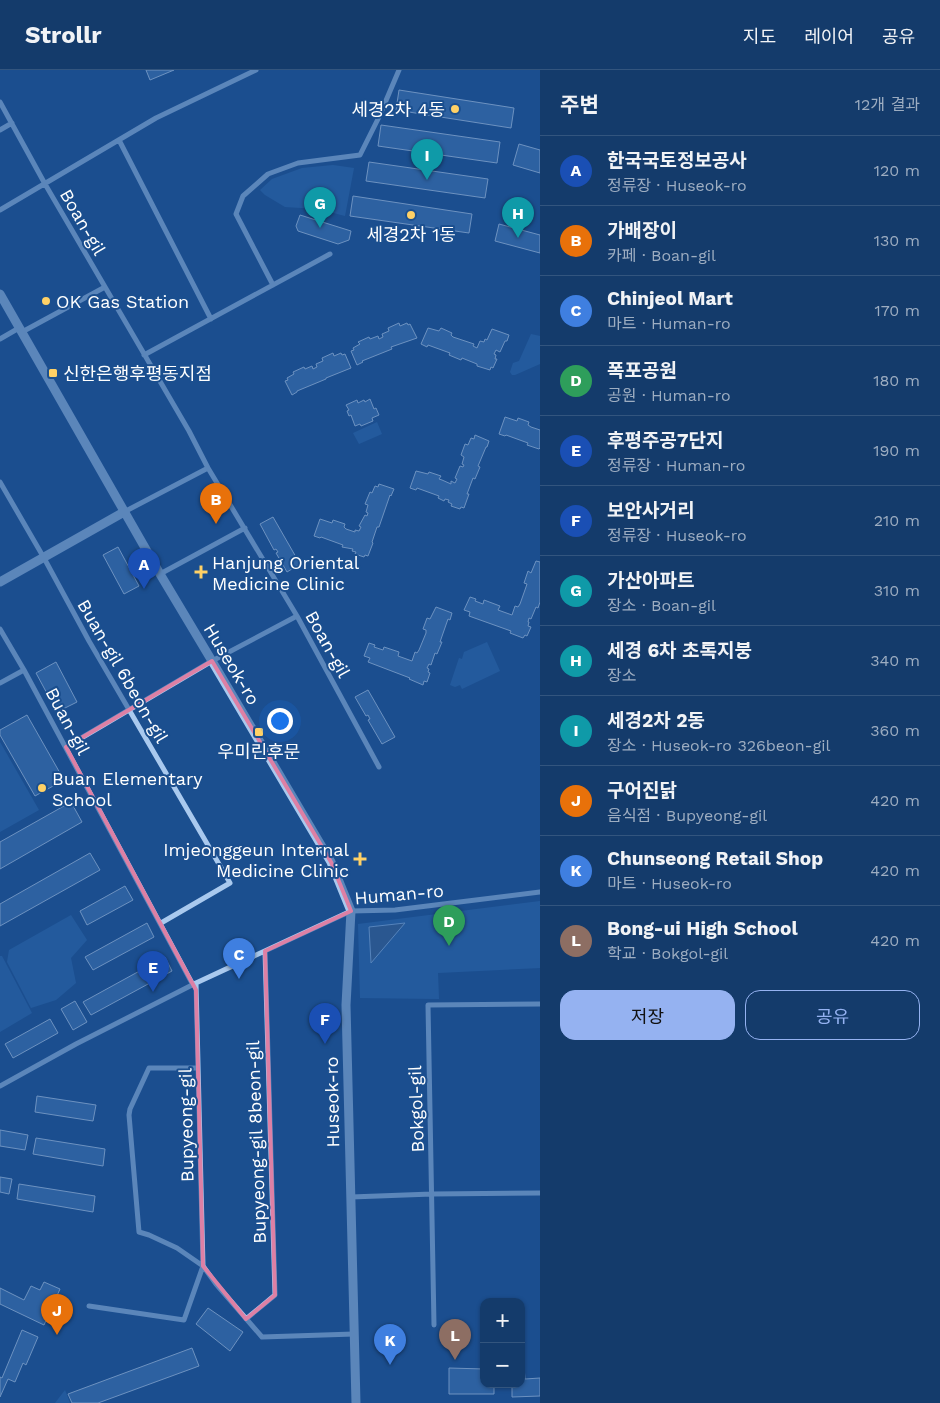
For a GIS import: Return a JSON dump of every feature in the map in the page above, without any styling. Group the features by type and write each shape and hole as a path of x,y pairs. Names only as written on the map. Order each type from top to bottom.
{"street":[{"path":"0,210 182,105 256,70"},
{"path":"273,285 236,214 243,196 268,174 298,163 360,155 400,70"},
{"name":"Boan-gil","path":"0,102 45,184 189,431 208,468 297,616 379,767"},
{"path":"0,130 12,123"},
{"path":"119,140 211,319"},
{"path":"144,355 330,254"},
{"path":"0,339 105,287"},
{"name":"Huseok-ro","path":"0,294 160,574 331,862 351,911 346,1004 356,1403"},
{"path":"0,582 124,512 208,468"},
{"name":"Buan-gil 6beon-gil","path":"0,482 89,641 230,883 161,923"},
{"path":"160,574 245,528"},
{"path":"66,747 212,661 297,616"},
{"name":"Buan-gil","path":"0,630 24,670 195,984"},
{"path":"0,683 24,670"},
{"name":"Human-ro","path":"0,1086 76,1044 195,984 351,911 395,910 540,892"},
{"name":"Bupyeong-gil 8beon-gil","path":"246,1319 275,1295 265,951"},
{"name":"Bupyeong-gil","path":"89,1306 184,1320 203,1266 195,984"},
{"name":"Bokgol-gil","path":"434,1325 428,1005 540,1004"},
{"path":"198,1068 149,1068 130,1109 139,1232 176,1248 203,1266 216,1284 262,1337 354,1334"},
{"path":"350,1197 540,1193"}],"highlighted area":[{"path":"212,661 331,862 351,911 265,951 275,1295 246,1319 203,1266 196,990 66,747"}],"shaded area":[{"path":"333,165 354,168 345,216 318,209 285,207 260,190 272,179 302,168"},
{"path":"531,334 540,336 540,364 512,375 510,372 513,363 519,361"},
{"path":"377,422 382,434 359,444 353,433"},
{"path":"487,642 500,671 462,689 460,685 455,687 450,685 459,658 462,659 464,652"},
{"path":"0,742 39,810 0,832"},
{"path":"540,901 540,968 438,973 439,999 360,998 358,924"},
{"path":"71,915 87,940 71,958 76,983 56,1000 31,1008 7,962 9,950"},
{"path":"405,923 371,963 369,927"},
{"path":"0,956 2,956 32,1013 0,1032"},
{"path":"65,1390 70,1403 55,1403"}],"building":[{"path":"146,70 174,70 150,80"},
{"name":"세경2차 4동","path":"399,90 514,108 511,128 396,110"},
{"path":"381,125 500,142 497,163 378,146"},
{"path":"519,144 540,150 540,173 513,165"},
{"path":"369,162 488,179 485,198 366,181"},
{"name":"세경2차 1동","path":"353,196 472,214 469,233 350,216"},
{"path":"300,215 351,231 349,240 338,244 298,231 296,226"},
{"path":"499,224 540,235 540,253 495,241"},
{"path":"399,323 400,326 407,323 408,325 410,324 417,338 391,347 392,349 362,361 357,365 351,351 360,344 358,342 369,337 370,339 378,336 379,339 383,337 382,334 389,331 388,328"},
{"path":"428,328 439,331 441,328 452,333 453,337 474,344 473,346 477,348 480,341 484,342 485,339 487,340 492,329 509,335 500,352 496,350 494,354 496,355 495,359 497,359 490,370 462,358 461,360 449,355 450,353 421,344"},
{"path":"333,353 334,356 341,353 342,355 345,354 351,368 297,391 292,395 285,381 288,380 287,378 294,374 293,372 304,367 305,369 312,366 313,369 317,367 316,364 323,361 322,358"},
{"path":"370,399 379,415 372,418 373,421 361,426 360,424 355,426 351,415 349,416 347,411 349,410 346,405 357,400 358,403"},
{"path":"505,417 517,421 518,418 529,422 528,425 540,430 540,448 499,434"},
{"path":"475,435 489,441 478,466 480,467 475,479 473,478 467,494 469,494 464,508 461,507 460,509 451,506 452,504 448,502 449,500 445,499 444,501 438,498 439,496 417,488 416,490 410,488 416,471 428,474 429,472 441,476 439,479 451,484 451,481 455,483 460,466 463,467 464,465 462,464 464,457 461,455 465,444 468,445 471,438 474,439"},
{"path":"379,484 394,489 390,495 379,527 377,527 368,556 365,555 364,557 355,554 356,552 352,551 353,549 342,547 343,545 314,536 320,519 332,523 333,520 345,524 344,527 346,529 355,532 355,530 359,531 361,527 359,526 368,513 366,512 368,505 365,504 370,492 372,493 375,486 378,487"},
{"path":"273,517 300,564 287,572 276,553 278,552 276,549 274,550 260,524"},
{"path":"118,547 139,586 124,594 103,555"},
{"path":"536,561 540,562 540,602 531,619 529,618 528,626 531,627 527,636 525,635 523,638 510,633 511,631 469,616 470,612 464,610 470,597 483,604 484,600 500,606 498,610 512,615 515,606 518,607 520,604 527,584 524,583 528,571 531,573"},
{"path":"436,607 452,613 450,620 448,619 437,654 435,653 431,665 429,664 427,668 430,673 427,682 424,681 423,685 368,662 370,658 364,656 369,643 383,650 384,647 399,652 398,656 412,661 426,633 426,630 423,629 427,618 430,619"},
{"path":"56,662 77,702 57,712 36,673"},
{"path":"368,690 395,737 382,744 368,720 370,719 368,715 366,716 355,697"},
{"path":"27,715 64,780 35,796 0,735 0,730"},
{"path":"71,802 82,822 0,869 0,842"},
{"path":"90,853 100,870 0,926 0,904"},
{"path":"125,886 133,900 87,925 80,911"},
{"path":"147,923 154,937 93,970 85,957"},
{"path":"165,957 172,971 91,1015 83,1002"},
{"path":"75,1001 87,1022 73,1030 61,1009"},
{"path":"50,1019 58,1033 13,1058 5,1044"},
{"path":"37,1096 96,1105 93,1121 35,1112"},
{"path":"0,1130 28,1135 25,1150 0,1146"},
{"path":"36,1138 105,1149 103,1166 33,1154"},
{"path":"0,1177 12,1179 9,1194 0,1192"},
{"path":"19,1184 95,1196 93,1212 17,1199"},
{"path":"44,1282 60,1289 44,1325 0,1304 0,1288 24,1300 31,1286 40,1290"},
{"path":"208,1308 243,1332 230,1351 196,1324"},
{"path":"22,1330 38,1337 26,1365 23,1363 15,1382 8,1379 0,1397 0,1377 2,1378"},
{"path":"192,1348 199,1366 98,1403 72,1403 68,1394"},
{"path":"449,1368 480,1369 480,1388 494,1388 494,1394 449,1394"},
{"path":"540,1378 540,1396 512,1397 512,1388 525,1388 525,1379"}],"place":[{"name":"세경2차 4동","path":"455,109"},
{"name":"세경2차 2동","path":"427,180"},
{"name":"세경2차 1동","path":"411,215"},
{"name":"가산아파트","path":"320,228"},
{"name":"세경 6차 초록지붕","path":"518,238"},
{"name":"OK Gas Station","path":"46,301"},
{"name":"신한은행후평동지점","path":"53,373"},
{"name":"가배장이","path":"216,524"},
{"name":"Hanjung Oriental Medicine Clinic","path":"201,572"},
{"name":"한국국토정보공사","path":"144,589"},
{"name":"우미린후문","path":"259,732"},
{"name":"Buan Elementary School","path":"42,788"},
{"name":"Imjeonggeun Internal Medicine Clinic","path":"360,859"},
{"name":"폭포공원","path":"449,946"},
{"name":"Chinjeol Mart","path":"239,979"},
{"name":"후평주공7단지","path":"153,992"},
{"name":"보안사거리","path":"325,1044"},
{"name":"구어진닭","path":"57,1335"},
{"name":"Bong-ui High School","path":"455,1360"},
{"name":"Chunseong Retail Shop","path":"390,1365"}]}
